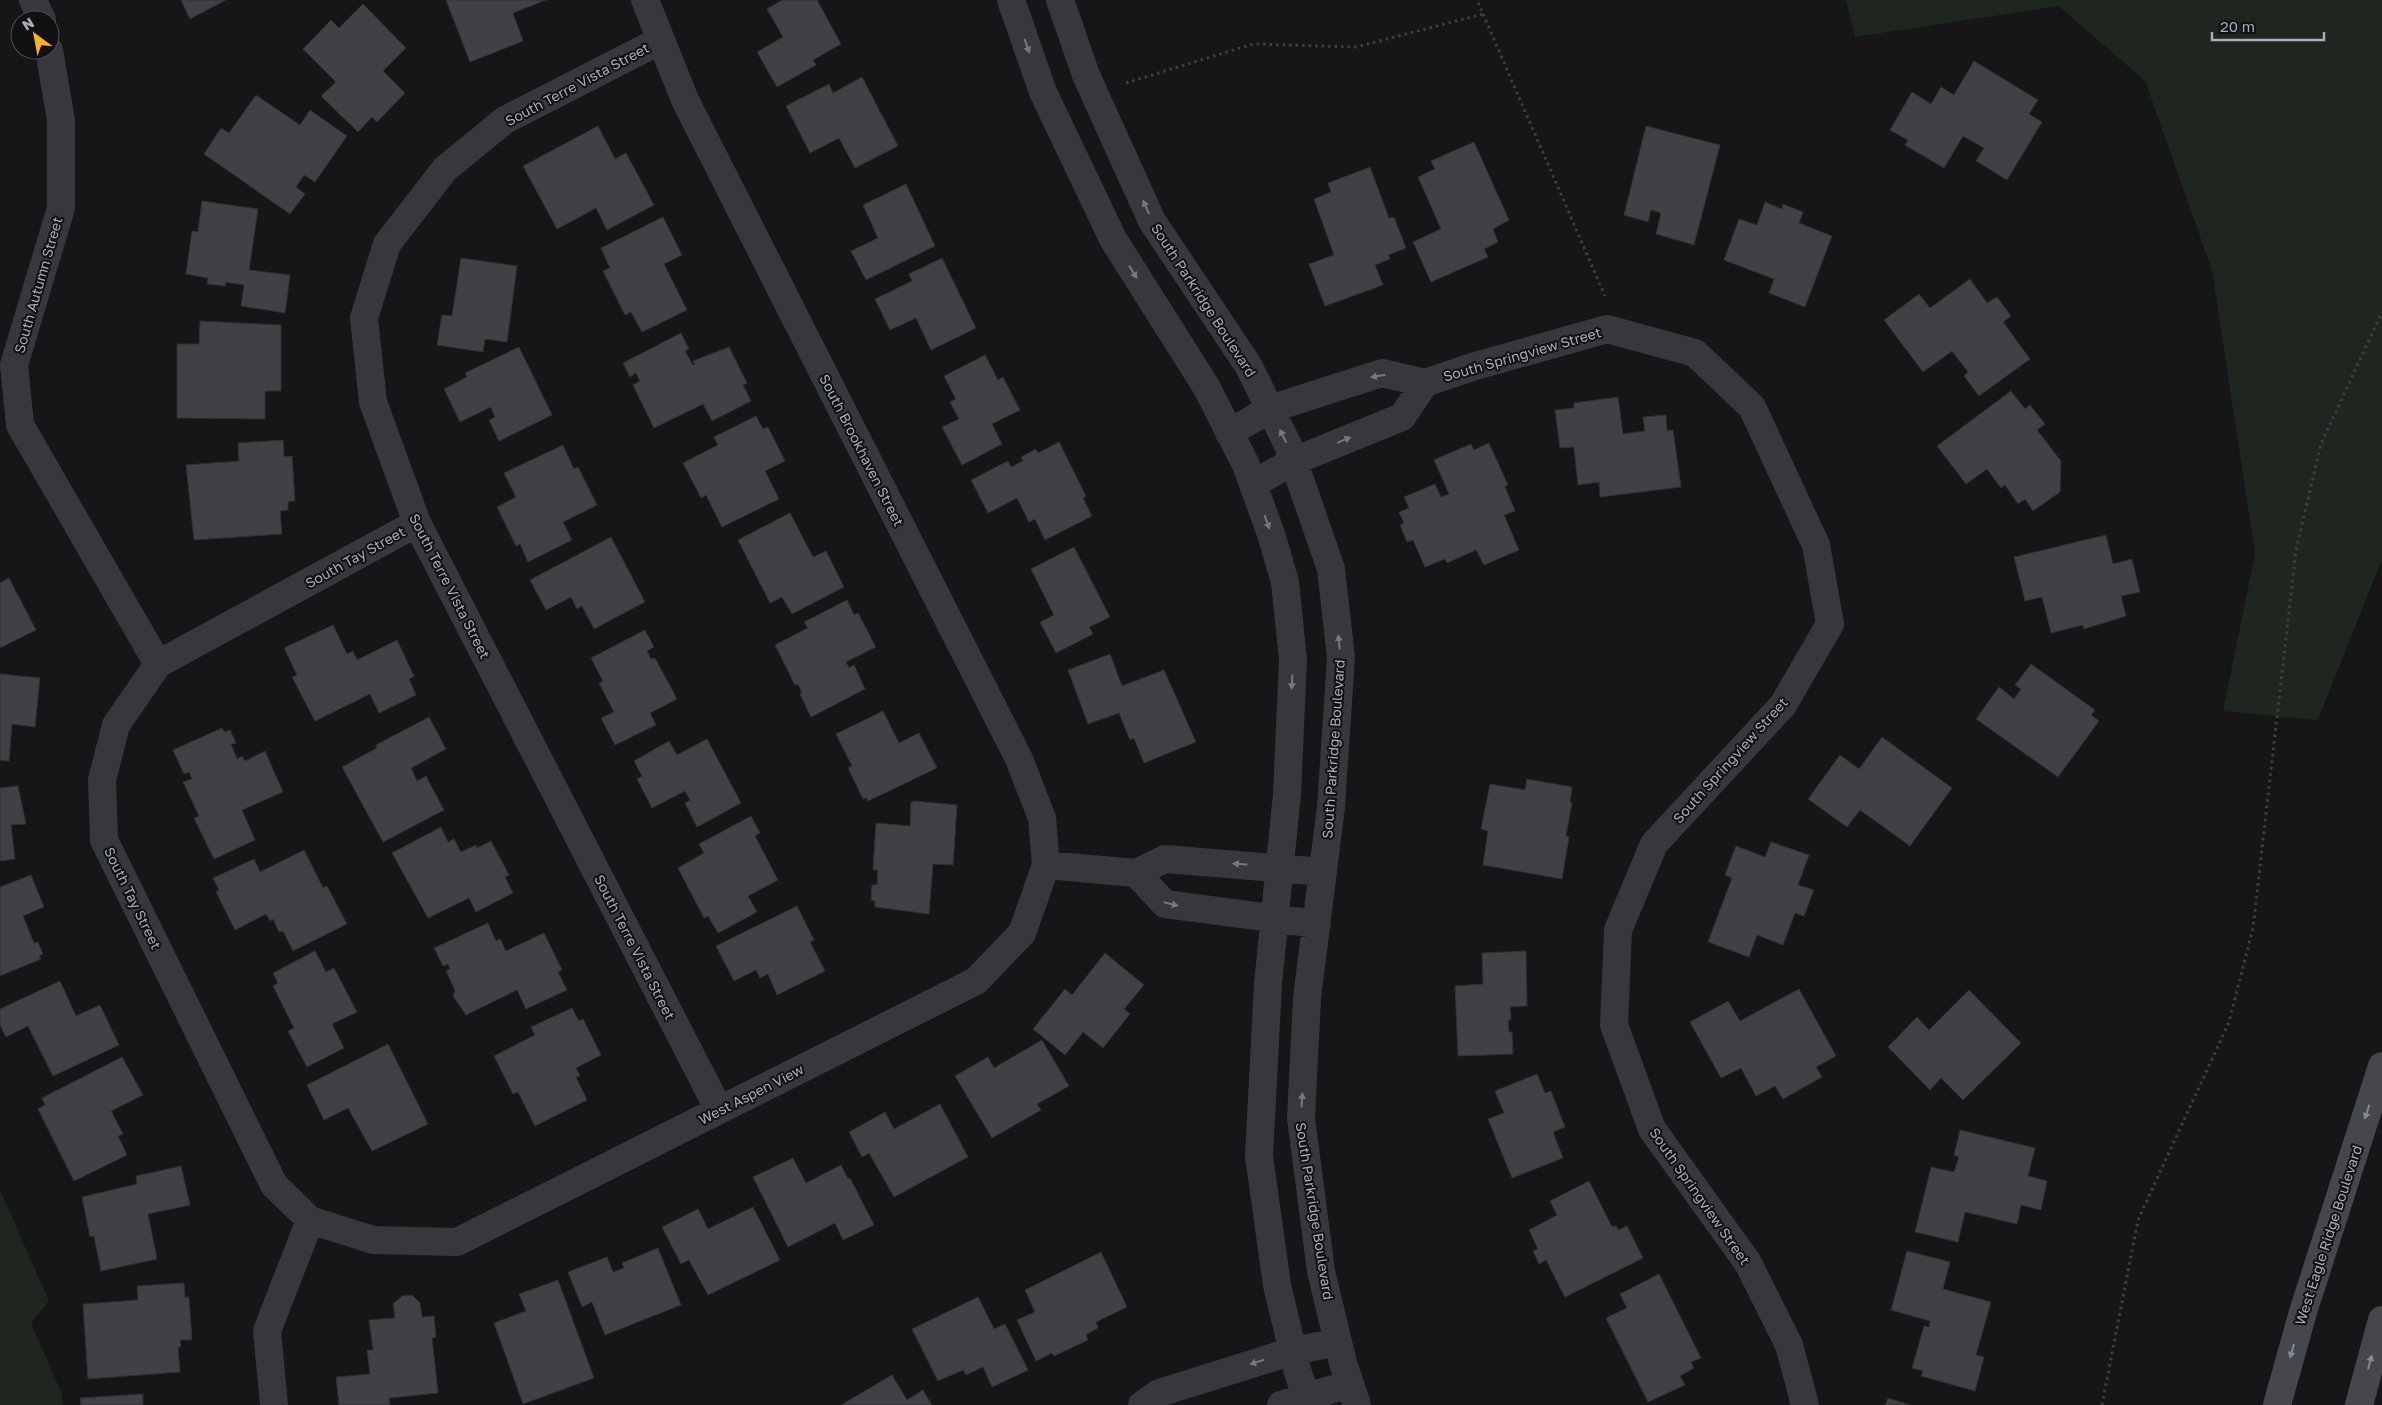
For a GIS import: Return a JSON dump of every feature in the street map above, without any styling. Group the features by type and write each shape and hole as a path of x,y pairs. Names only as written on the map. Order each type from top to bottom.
{"street":[{"name":"South Brookhaven Street","path":"645,0 685,100 1019,759 1042,818 1046,865"},
{"path":"1011,0 1043,92 1113,239 1207,388 1229,433 1253,484 1272,534 1285,582 1293,660 1287,794 1268,984 1259,1156 1277,1285 1292,1351 1308,1401"},
{"name":"South Parkridge Boulevard","path":"1060,0 1094,93 1152,221 1248,365 1270,409 1294,460 1331,569 1340,657 1331,807 1307,998 1301,1118 1322,1271 1338,1342 1354,1395"},
{"name":"South Terre Vista Street","path":"661,40 505,120 445,169 387,244 364,318 373,402 417,523 719,1110"},
{"name":"South Autumn Street","path":"51,60 62,120 61,208 14,365 20,426 158,664"},
{"name":"South Springview Street","path":"1229,433 1270,409 1382,373 1425,383 1472,367 1607,329 1695,354 1752,407 1816,545 1830,624 1783,705 1654,844 1618,930 1614,1025 1652,1129 1748,1263 1789,1344 1805,1405"},
{"name":"South Springview Street","path":"1253,484 1294,460 1402,417 1425,383"},
{"name":"South Tay Street","path":"310,1220 274,1185 104,840 102,780 116,726 158,664 417,523"},
{"path":"1046,865 1136,873 1165,859 1323,872"},
{"name":"West Aspen View","path":"310,1220 373,1240 457,1242 976,980 1022,933 1046,865"},
{"path":"1136,873 1165,904 1317,924"},
{"name":"West Eagle Ridge Boulevard","path":"2277,1405 2303,1312 2382,1066"},
{"path":"274,1405 267,1331 310,1220"},
{"path":"2359,1405 2382,1320"},
{"path":"1142,1405 1159,1393 1292,1351 1338,1342"},
{"path":"1281,1405 1354,1395"}],"path":[{"path":"1477,0 1621,333"},
{"path":"1094,93 1253,44 1356,47 1483,14"},
{"path":"2102,1405 2138,1220 2229,1022 2253,928 2296,550 2321,444 2382,312"}],"shaded area":[{"path":"1846,0 2382,0 2382,559 2318,720 2223,711 2255,554 2212,270 2145,81 2059,6 1855,37"},
{"path":"0,1190 49,1301 31,1323 62,1394 63,1405 0,1405"}],"building":[{"path":"181,0 226,0 190,19"},
{"path":"446,0 546,0 513,13 523,41 470,62"},
{"path":"782,0 817,0 841,44 813,60 816,65 777,87 757,52 783,37 767,9"},
{"path":"363,4 406,48 383,71 405,93 377,122 372,117 358,132 321,96 336,82 303,49 331,20 339,28"},
{"path":"1974,61 2038,100 2029,114 2042,122 2007,180 1976,161 1984,148 1963,136 1944,168 1905,145 1908,140 1890,130 1912,92 1931,104 1941,87 1954,95"},
{"path":"862,77 898,146 855,168 839,138 810,153 786,106 829,84 833,93"},
{"path":"256,95 300,125 310,110 347,136 315,182 304,175 296,187 305,194 290,214 204,154 221,128 229,133"},
{"path":"598,126 615,159 626,153 654,205 607,230 596,208 557,229 523,166"},
{"path":"1646,126 1720,145 1694,245 1656,234 1661,213 1651,210 1648,222 1624,215"},
{"path":"1474,142 1509,220 1493,229 1498,242 1484,249 1488,257 1431,282 1413,242 1441,229 1418,177 1435,169 1431,161"},
{"path":"1370,167 1389,218 1394,217 1406,248 1388,255 1390,259 1375,265 1383,285 1325,306 1309,264 1334,255 1314,199 1331,192 1328,183"},
{"path":"906,184 935,246 866,280 851,251 878,238 863,205"},
{"path":"202,201 258,209 249,270 290,275 285,313 241,306 244,285 226,282 225,286 207,284 208,278 186,274 192,231 198,232"},
{"path":"1765,202 1782,209 1783,204 1803,212 1799,223 1832,236 1805,307 1769,293 1774,279 1724,260 1739,219 1757,225"},
{"path":"663,217 682,255 664,264 687,310 642,332 631,312 625,315 603,271 610,268 601,248"},
{"path":"461,258 517,266 507,342 485,339 483,352 437,345 442,315 452,316"},
{"path":"942,258 976,328 931,350 916,318 890,330 875,299 912,281 909,274"},
{"path":"1970,279 1987,303 1997,297 2011,316 2003,322 2030,359 1979,396 1964,376 1968,372 1952,351 1923,372 1884,320 1919,294 1930,308"},
{"path":"200,321 281,325 281,391 265,391 265,419 177,418 177,344 199,344"},
{"path":"681,333 689,349 685,351 693,365 695,364 693,361 729,347 747,383 743,385 751,401 712,421 703,404 654,428 633,385 640,381 636,373 630,377 623,363"},
{"path":"519,347 552,415 499,441 489,420 495,417 491,407 460,422 444,389 467,377 465,373"},
{"path":"985,355 998,380 1003,377 1020,410 992,424 1002,444 962,465 942,427 959,419 950,402 956,399 944,376"},
{"path":"2011,391 2025,409 2030,405 2045,424 2037,430 2061,461 2060,492 2033,511 2025,499 2018,504 2005,485 2001,488 1987,469 1966,484 1937,446"},
{"path":"1618,397 1623,434 1645,431 1643,417 1666,415 1667,431 1673,430 1681,487 1600,497 1599,482 1578,485 1574,447 1560,448 1555,410 1574,408 1574,403"},
{"path":"756,416 763,429 768,427 785,461 765,471 779,499 722,527 706,495 701,498 683,463 718,445 714,437"},
{"path":"283,440 284,457 292,456 295,501 288,502 288,510 280,511 282,534 194,540 186,465 239,461 238,443"},
{"path":"1059,442 1086,496 1083,498 1092,516 1045,540 1035,519 1029,522 1017,498 988,513 971,480 1008,461 1011,467 1023,461 1021,457 1036,449 1038,453"},
{"path":"1489,443 1508,485 1505,487 1515,511 1504,515 1519,550 1484,565 1476,550 1447,563 1445,559 1425,567 1413,540 1407,542 1400,525 1404,523 1399,512 1409,508 1404,497 1435,484 1441,497 1449,494 1434,460 1471,444 1474,450"},
{"path":"563,445 574,469 578,467 597,505 563,522 572,540 528,562 520,544 516,546 497,507 516,497 504,473"},
{"path":"790,513 813,557 826,551 844,587 792,614 782,597 770,603 738,540"},
{"path":"2106,535 2113,564 2132,559 2140,592 2121,596 2126,616 2084,629 2083,625 2051,633 2042,597 2025,601 2014,557"},
{"path":"611,537 645,602 594,629 582,606 577,609 571,597 546,610 530,580"},
{"path":"1074,547 1110,617 1089,627 1093,634 1056,653 1040,622 1054,615 1031,569"},
{"path":"9,578 36,630 0,648 0,583"},
{"path":"847,600 854,615 858,613 876,647 846,662 849,668 854,665 865,689 811,717 800,694 802,693 798,684 795,685 775,645 808,628 804,622"},
{"path":"333,625 347,654 353,651 357,660 397,640 414,676 409,679 416,695 379,713 370,694 315,721 292,677 297,675 284,648"},
{"path":"645,630 654,647 647,651 651,659 655,658 677,699 650,713 656,725 615,745 601,718 614,712 599,683 603,681 591,658"},
{"path":"1110,654 1122,686 1164,670 1196,742 1144,763 1134,738 1130,740 1119,713 1088,724 1068,670"},
{"path":"2031,664 2095,710 2091,715 2099,721 2058,777 1976,719 1999,687 2014,699 2021,689 2015,685"},
{"path":"0,674 40,678 35,727 12,724 9,761 0,760"},
{"path":"883,711 899,743 919,733 937,768 868,801 867,798 863,799 848,768 852,766 836,734"},
{"path":"429,717 446,749 411,768 417,781 426,776 444,810 383,842 342,767 377,748 376,745"},
{"path":"222,728 225,732 230,730 236,743 231,744 237,759 242,756 245,761 265,751 283,792 242,810 255,840 214,859 194,818 199,816 183,782 192,779 189,772 184,774 173,750"},
{"path":"1882,737 1952,788 1910,846 1860,810 1847,827 1808,799 1840,755 1859,769"},
{"path":"707,739 741,803 697,827 685,803 690,800 685,791 652,808 637,779 642,776 634,761 669,741 677,755"},
{"path":"1527,779 1572,787 1570,802 1572,803 1566,836 1569,837 1562,879 1483,865 1488,831 1481,829 1490,784 1525,790"},
{"path":"18,786 26,824 11,825 15,859 0,861 0,788"},
{"path":"911,802 957,805 953,865 933,864 929,914 875,907 875,901 871,900 872,885 877,885 878,870 873,870 876,823 910,826"},
{"path":"751,816 760,833 755,836 778,880 748,896 757,912 718,933 708,916 704,918 678,868 704,853 699,844"},
{"path":"441,827 448,842 454,839 461,852 476,845 477,848 491,841 509,875 505,877 513,893 476,912 469,898 428,918 392,853"},
{"path":"1771,842 1809,855 1798,885 1814,890 1804,916 1795,913 1783,945 1757,935 1749,957 1708,942 1732,878 1725,875 1736,846 1765,857"},
{"path":"304,850 323,888 327,886 347,924 293,951 283,931 279,932 273,919 270,921 266,914 235,930 216,892 219,890 213,878 254,859 260,872"},
{"path":"31,875 44,907 23,916 34,943 38,942 43,954 39,956 41,959 0,976 0,887"},
{"path":"797,906 814,940 810,942 825,971 777,995 768,974 760,978 756,970 734,981 716,946"},
{"path":"488,923 496,941 500,939 506,951 544,933 562,970 558,972 567,990 526,1009 517,990 466,1015 453,996 455,990 446,971 450,969 448,964 443,966 434,948"},
{"path":"315,951 326,972 334,968 357,1012 332,1024 344,1048 307,1067 288,1031 294,1028 273,986 278,983 273,973"},
{"path":"1526,951 1527,1006 1510,1007 1511,1020 1508,1020 1509,1032 1512,1032 1513,1054 1458,1056 1455,986 1483,984 1482,953"},
{"path":"1105,953 1144,985 1124,1009 1130,1014 1103,1048 1083,1032 1065,1055 1033,1029 1065,989 1072,995"},
{"path":"60,981 76,1016 100,1005 119,1045 53,1076 28,1026 6,1037 0,1025 0,1009"},
{"path":"1799,989 1836,1056 1816,1067 1822,1077 1783,1099 1775,1086 1756,1096 1741,1068 1721,1078 1690,1022 1728,1001 1740,1021"},
{"path":"1969,990 2021,1043 1963,1100 1941,1078 1930,1090 1888,1047 1917,1017 1929,1030"},
{"path":"572,1008 579,1021 583,1019 601,1055 576,1068 580,1076 576,1077 587,1100 535,1126 518,1092 513,1094 494,1056 535,1035 531,1027"},
{"path":"1042,1040 1069,1086 1037,1104 1041,1110 992,1138 955,1076 988,1057 994,1068"},
{"path":"388,1044 428,1124 372,1151 348,1108 324,1120 307,1085"},
{"path":"122,1057 143,1095 111,1111 123,1134 118,1136 127,1155 74,1181 38,1109 45,1105 42,1098"},
{"path":"1537,1074 1545,1093 1551,1091 1565,1127 1553,1132 1563,1158 1512,1178 1488,1119 1504,1113 1495,1091"},
{"path":"940,1104 968,1157 894,1197 869,1153 862,1157 849,1132 885,1112 894,1129"},
{"path":"1960,1130 2035,1148 2028,1176 2047,1181 2041,1210 2021,1205 2017,1224 1965,1212 1958,1242 1915,1232 1931,1167 1954,1172 1959,1157 1954,1155"},
{"path":"793,1158 806,1183 841,1165 848,1179 850,1178 874,1225 843,1240 835,1223 788,1247 753,1177"},
{"path":"181,1166 190,1205 148,1214 157,1259 101,1271 94,1236 90,1237 82,1197 137,1184 136,1176"},
{"path":"1589,1181 1612,1227 1616,1226 1618,1230 1627,1226 1643,1258 1565,1297 1546,1260 1539,1264 1533,1251 1538,1249 1529,1230 1557,1215 1550,1201"},
{"path":"753,1207 780,1260 708,1295 689,1260 681,1264 662,1227 698,1209 708,1229"},
{"path":"658,1248 681,1305 605,1335 592,1302 582,1307 568,1272 607,1257 613,1272 624,1268 622,1263"},
{"path":"1907,1251 1950,1262 1943,1289 1991,1302 1976,1355 1984,1357 1975,1391 1921,1376 1923,1371 1912,1368 1924,1326 1929,1327 1930,1321 1891,1310"},
{"path":"1101,1252 1127,1307 1096,1322 1098,1328 1086,1335 1088,1340 1054,1356 1052,1353 1036,1361 1017,1320 1035,1312 1025,1290"},
{"path":"1659,1274 1701,1358 1691,1362 1694,1368 1680,1376 1685,1385 1648,1402 1606,1318 1627,1308 1620,1294"},
{"path":"558,1280 594,1378 523,1404 494,1323 526,1311 519,1294"},
{"path":"184,1283 185,1297 189,1297 192,1340 180,1340 181,1347 178,1347 180,1372 88,1379 83,1304 138,1300 137,1286"},
{"path":"412,1295 420,1303 422,1317 434,1316 436,1337 432,1338 438,1393 389,1398 390,1405 339,1405 336,1377 370,1374 367,1350 373,1350 369,1320 395,1318 393,1304 402,1296"},
{"path":"978,1297 994,1329 1005,1324 1028,1370 992,1387 983,1367 966,1375 963,1370 938,1381 912,1329"},
{"path":"892,1375 907,1400 923,1390 932,1405 841,1405"},
{"path":"143,1394 143,1405 81,1405 80,1398"},
{"path":"1888,1398 1910,1405 1885,1405"}]}
